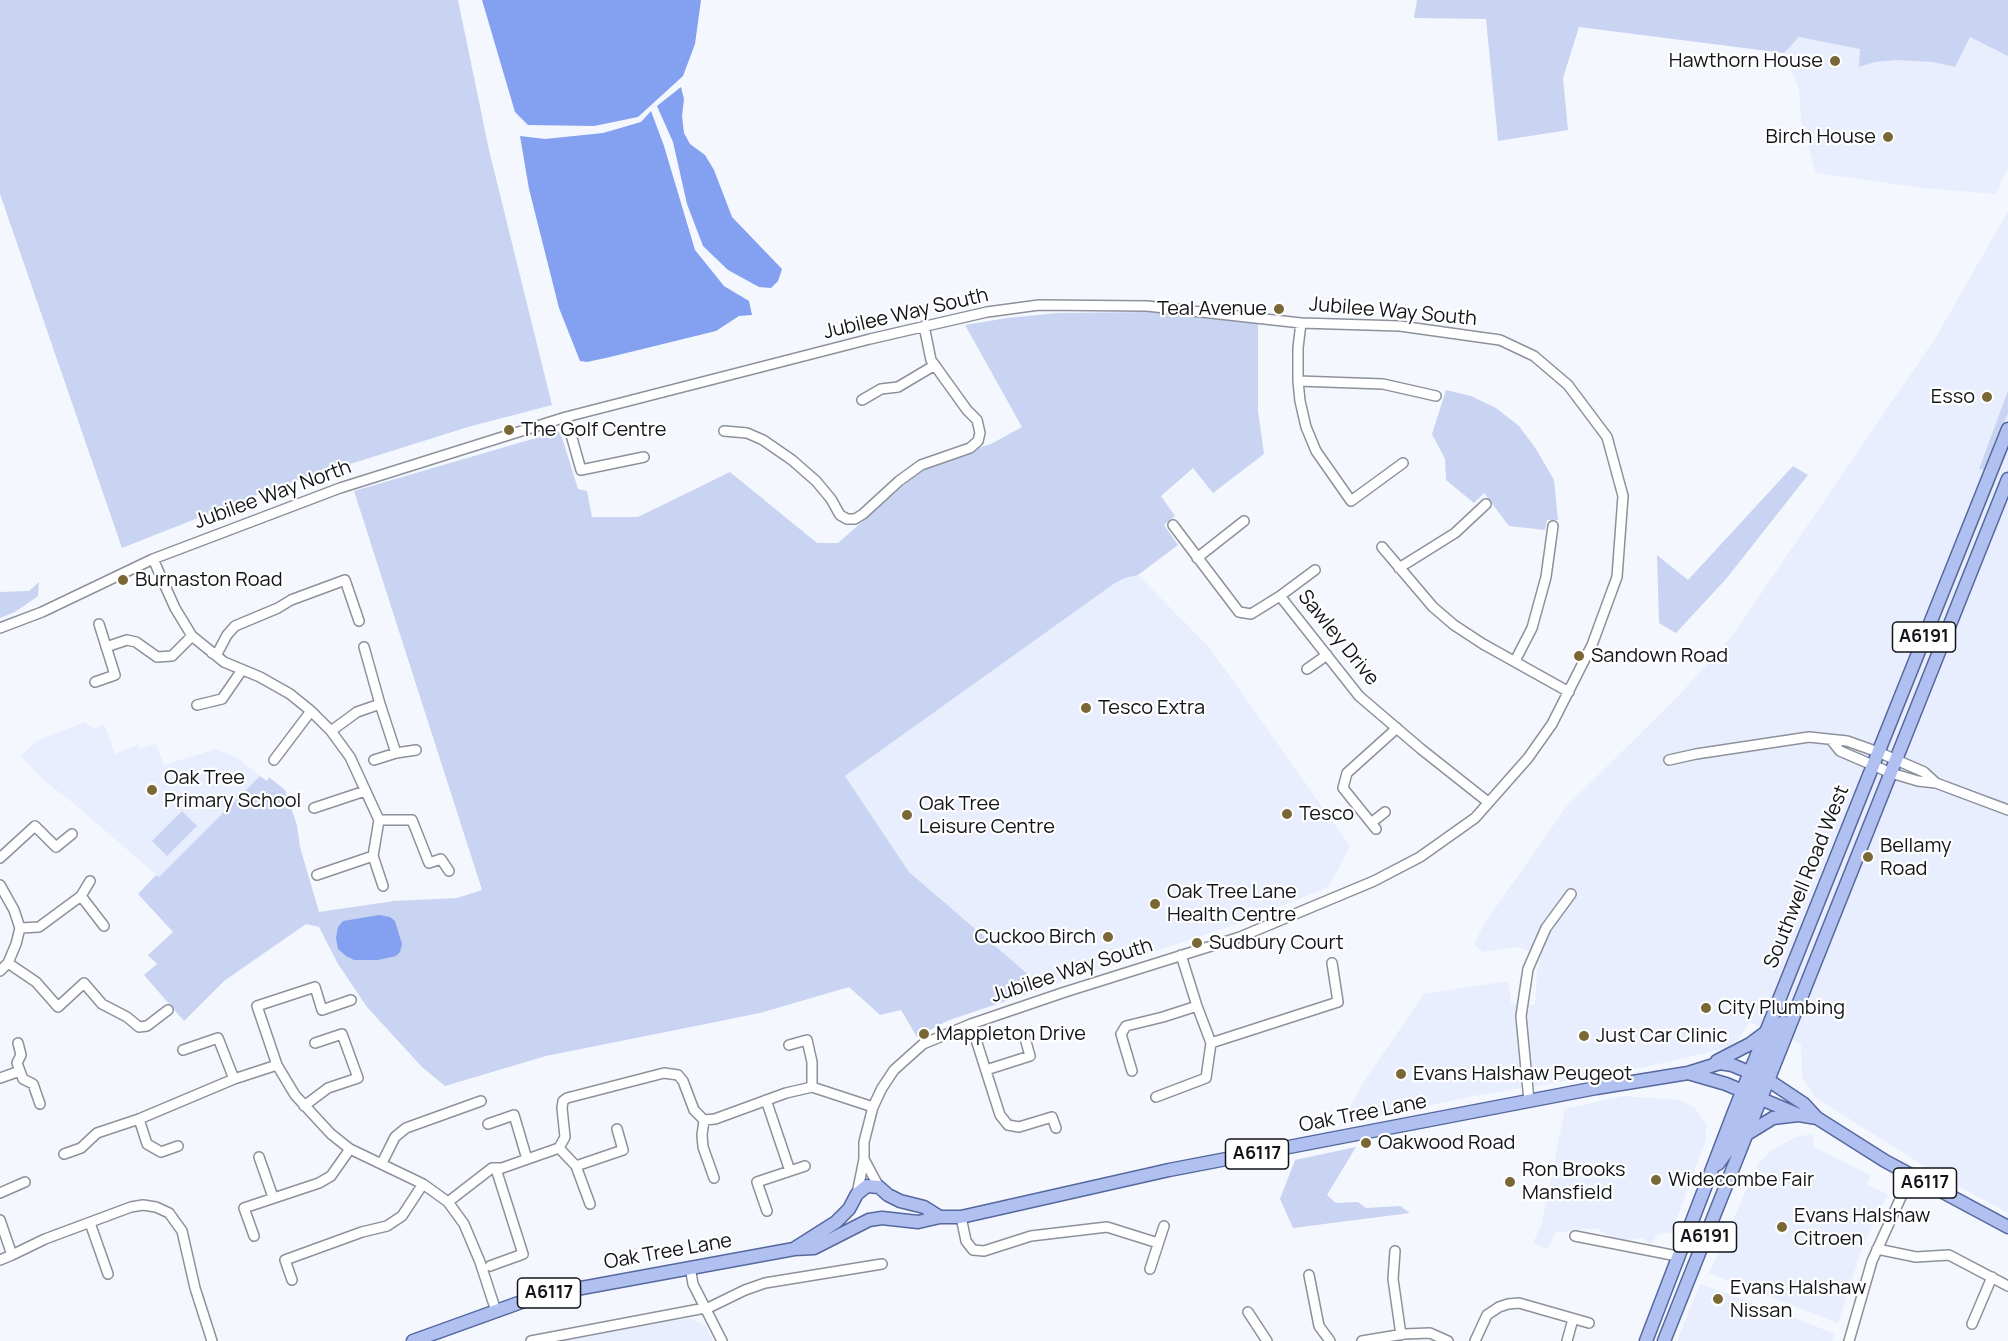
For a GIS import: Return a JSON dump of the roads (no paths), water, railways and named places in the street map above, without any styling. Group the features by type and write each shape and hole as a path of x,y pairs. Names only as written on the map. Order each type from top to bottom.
{"main road":[{"name":"Southwell Road West","path":"1759,1076 1767,1031 1872,766 2004,448 2008,429"},
{"name":"Southwell Road West","path":"1646,1341 1708,1177 1808,980 2008,479"},
{"path":"1710,1065 1767,1031"},
{"name":"Oak Tree Lane","path":"413,1341 538,1296 794,1249 814,1248 876,1219 918,1222 940,1217 961,1217 1169,1170 1688,1073 1710,1065 1728,1063 1759,1076"},
{"name":"Oak Tree Lane","path":"1688,1073 1752,1094"},
{"path":"1752,1094 1762,1083 1759,1076"},
{"name":"A6117","path":"1759,1076 1803,1104 1817,1118 1911,1175 2008,1227"},
{"name":"Southwell Road West","path":"1664,1341 1747,1134 1752,1094"},
{"name":"A6117","path":"1752,1094 1799,1115 1817,1118"},
{"path":"1747,1134 1773,1118 1799,1115"},
{"path":"867,1186 883,1191 890,1205 876,1219 860,1215 855,1205 856,1197 867,1186"},
{"name":"Oak Tree Lane","path":"883,1191 900,1201 924,1208 940,1217"},
{"name":"Oak Tree Lane","path":"794,1249 836,1222 849,1209 856,1197"}],"street":[{"name":"Jubilee Way South","path":"566,417 987,312 1039,305 1147,306 1301,322 1400,327 1500,340 1534,356 1568,385 1607,437 1623,496 1617,578 1592,645 1552,724 1528,758 1475,818 1420,857 1374,881 1240,937 1181,954 971,1024 923,1044 894,1070 873,1107 864,1142 864,1159 856,1197"},
{"path":"1301,322 1298,381 1306,428 1316,451 1352,501 1403,463"},
{"path":"724,431 747,433 763,440 792,460 816,481 831,499 840,515 847,519 855,519 921,465 970,448 978,441 980,433 977,420 967,410 931,360 924,326"},
{"path":"862,399 881,389 898,387 935,365"},
{"path":"1298,381 1383,384 1436,396"},
{"path":"566,417 581,470 644,457"},
{"name":"Jubilee Way North","path":"0,628 42,612 153,559 340,488 566,417"},
{"path":"1399,568 1455,533 1486,504"},
{"path":"1197,558 1245,521"},
{"name":"Sawley Drive","path":"1173,525 1239,612 1251,614 1280,596 1359,696 1488,802"},
{"path":"1515,661 1532,628 1546,577 1552,526"},
{"path":"1382,547 1432,607 1454,625 1569,692"},
{"path":"153,559 175,608 192,636 212,653 278,686 331,731 350,757 379,820 373,856 383,886"},
{"path":"1280,596 1315,570"},
{"path":"212,653 218,652 235,626 291,600 345,580 358,621"},
{"path":"94,682 115,675 99,624"},
{"path":"106,647 127,640 136,642 157,657 172,656 192,636"},
{"path":"364,647 396,753"},
{"path":"1306,669 1327,655"},
{"path":"197,705 222,699 242,670"},
{"path":"331,731 357,712 381,704"},
{"path":"274,760 310,711"},
{"path":"1385,812 1374,826 1343,788 1347,773 1397,728"},
{"path":"1669,760 1809,737 1846,741 1878,752 1924,772 1936,783"},
{"path":"1831,741 1840,751 1872,766 1918,781 1936,783 2008,810"},
{"path":"374,760 416,750"},
{"path":"314,808 365,791"},
{"path":"379,820 412,820 429,863 441,859 449,871"},
{"path":"0,858 35,826 56,847 72,834"},
{"path":"317,875 373,856"},
{"path":"20,928 39,927 81,896 90,881"},
{"path":"0,885 14,910 20,928 8,963 0,971"},
{"path":"1529,1101 1521,1016 1528,969 1546,928 1571,894"},
{"path":"81,896 104,926"},
{"path":"1156,1097 1206,1078 1211,1043 1181,954"},
{"path":"8,963 36,982 58,1007 84,983 102,1004 127,1017 139,1027 147,1026 168,1010"},
{"path":"1211,1043 1338,1002 1332,963"},
{"path":"351,1000 322,1010 315,987 257,1006 277,1065 304,1106 331,1134 350,1149 423,1184 448,1202 464,1224 496,1311"},
{"path":"1132,1071 1121,1034 1126,1026 1197,1006"},
{"path":"971,1024 1000,1115 1008,1125 1019,1127 1052,1117 1056,1128"},
{"path":"304,1106 328,1088 358,1078 342,1034 315,1043"},
{"path":"183,1050 218,1038 234,1079"},
{"path":"986,1070 1030,1056 1025,1038"},
{"path":"789,1045 807,1040 812,1062 812,1087"},
{"path":"18,1043 21,1055 17,1063 23,1079 33,1084 40,1104"},
{"path":"64,1154 81,1148 97,1133 139,1119 234,1079 277,1065"},
{"path":"0,1078 20,1071"},
{"path":"448,1202 492,1168 496,1169 559,1148 565,1137 561,1108 563,1101 567,1098 664,1073 678,1075 683,1081 694,1110 704,1120"},
{"path":"704,1120 715,1119 786,1093 812,1087 873,1107"},
{"path":"766,1100 790,1171"},
{"path":"382,1163 395,1137 406,1128 481,1101"},
{"path":"488,1124 514,1115 527,1159"},
{"path":"139,1119 147,1144 160,1152 178,1146"},
{"path":"704,1120 703,1147 714,1178"},
{"path":"576,1166 623,1150 617,1129"},
{"path":"559,1148 576,1166 590,1204"},
{"path":"254,1236 244,1208 319,1184 331,1176 350,1149"},
{"path":"259,1157 273,1197"},
{"path":"864,1159 883,1191"},
{"path":"767,1211 757,1182 805,1166"},
{"path":"490,1266 523,1254 496,1169"},
{"path":"1848,1341 1877,1249 1911,1175"},
{"path":"0,1193 26,1182"},
{"path":"291,1280 285,1260 362,1232 387,1226 402,1216 423,1184"},
{"path":"0,1260 45,1239 116,1212 143,1205 156,1207 169,1213 182,1231 195,1288 212,1341"},
{"path":"961,1217 966,1241 973,1250 984,1251 1031,1236 1107,1227 1158,1243"},
{"path":"0,1220 12,1255"},
{"path":"90,1223 108,1274"},
{"path":"1150,1269 1164,1226"},
{"path":"1575,1236 1677,1256"},
{"path":"1877,1249 1916,1257 1949,1255 2008,1286"},
{"path":"1395,1251 1393,1279 1401,1335"},
{"path":"531,1341 706,1308 765,1283 882,1264"},
{"path":"690,1268 693,1284 722,1341"},
{"path":"1309,1275 1319,1326 1330,1341"},
{"path":"1972,1324 1992,1277"},
{"path":"1301,1287 1311,1285"},
{"path":"1475,1341 1487,1315 1499,1306 1508,1304 1519,1303 1589,1323"},
{"path":"1248,1312 1267,1341"},
{"path":"1567,1341 1573,1319"},
{"path":"1362,1341 1430,1333 1448,1341"}],"water":[{"path":"482,0 701,0 695,44 683,76 638,117 594,126 528,125 515,112"},
{"path":"681,87 684,99 682,116 684,133 690,144 705,155 714,170 732,217 782,269 778,281 771,288 759,287 728,270 703,246 687,204 673,142 657,106"},
{"path":"651,111 664,146 695,250 724,286 749,301 752,315 739,316 716,331 610,357 587,362 580,361 559,308 529,189 520,136 545,139 603,133 641,122"},
{"path":"379,915 390,917 395,921 402,944 396,956 378,960 354,960 338,949 336,938 338,927 343,921"}],"place":[{"name":"Hawthorn House","path":"1835,61"},
{"name":"Birch House","path":"1888,137"},
{"name":"Teal Avenue","path":"1279,309"},
{"name":"Esso","path":"1987,397"},
{"name":"The Golf Centre","path":"509,430"},
{"name":"Burnaston Road","path":"123,580"},
{"name":"Sandown Road","path":"1579,656"},
{"name":"Tesco Extra","path":"1086,708"},
{"name":"Oak Tree Primary School","path":"152,790"},
{"name":"Tesco","path":"1287,814"},
{"name":"Oak Tree Leisure Centre","path":"907,815"},
{"name":"Bellamy Road","path":"1868,857"},
{"name":"Oak Tree Lane Health Centre","path":"1155,904"},
{"name":"Cuckoo Birch","path":"1108,937"},
{"name":"Sudbury Court","path":"1197,943"},
{"name":"City Plumbing","path":"1706,1008"},
{"name":"Mappleton Drive","path":"924,1034"},
{"name":"Just Car Clinic","path":"1584,1036"},
{"name":"Evans Halshaw Peugeot","path":"1401,1074"},
{"name":"Oakwood Road","path":"1366,1143"},
{"name":"Widecombe Fair","path":"1656,1180"},
{"name":"Ron Brooks Mansfield","path":"1510,1182"},
{"name":"Evans Halshaw Citroen","path":"1782,1227"},
{"name":"Evans Halshaw Nissan","path":"1718,1299"}]}
